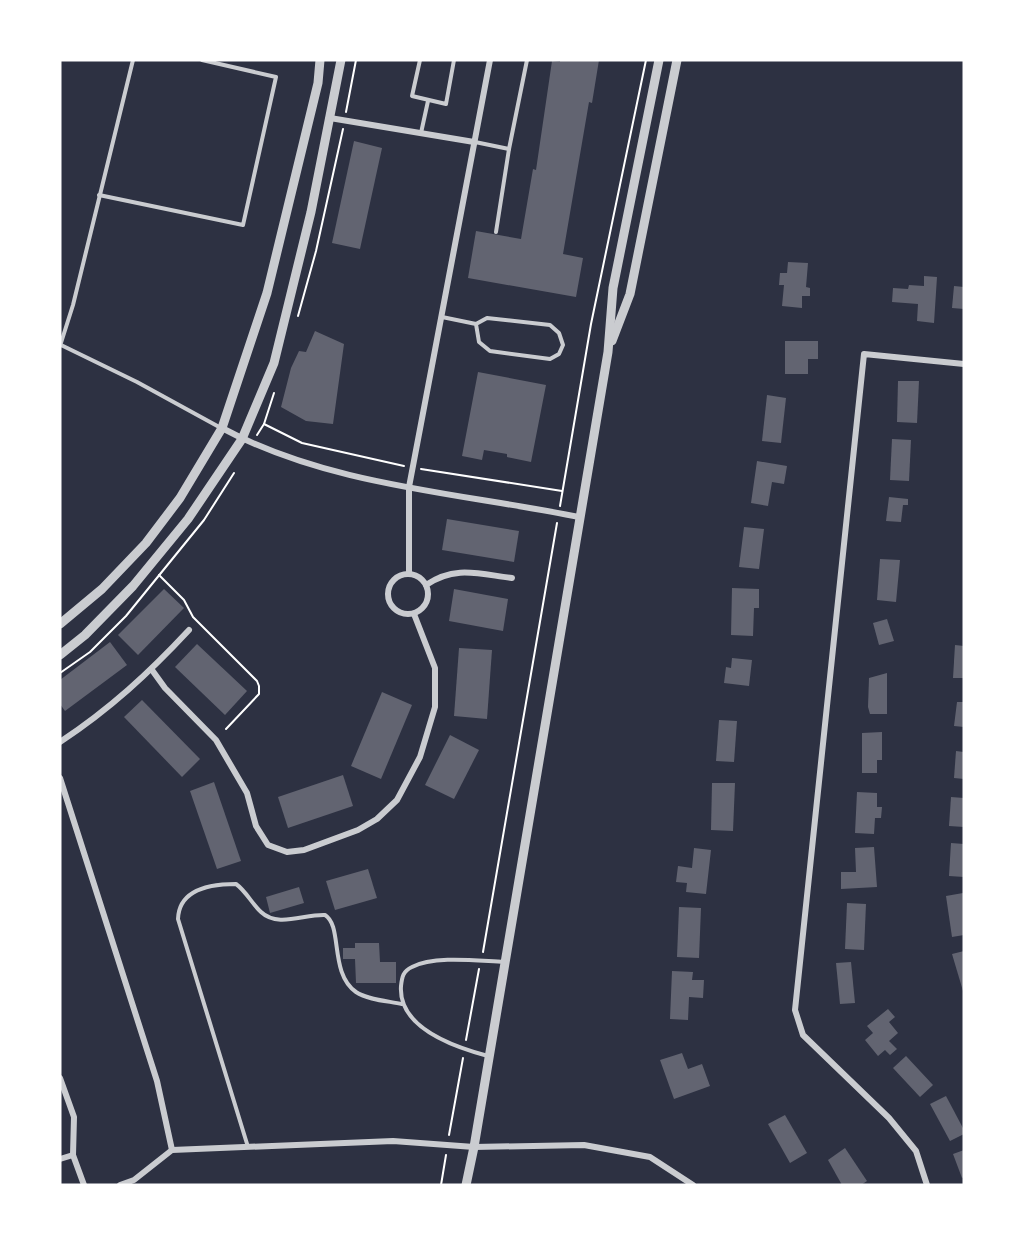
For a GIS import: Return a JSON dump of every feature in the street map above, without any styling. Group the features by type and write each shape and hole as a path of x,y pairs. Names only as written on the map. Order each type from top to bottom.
{"street":[{"path":"60,624 102,589 146,543 180,498 222,428 267,293 318,83 320,60"},
{"path":"60,655 85,635 133,586 188,519 242,439 274,363 311,212 341,60"},
{"path":"409,574 409,487 490,60"},
{"path":"466,1185 608,352 613,288 659,60"},
{"path":"608,352 630,294 677,60"},
{"path":"330,118 474,142"},
{"path":"927,1185 916,1151 889,1118 802,1035 795,1010 864,354 964,364"},
{"path":"222,428 242,439 302,462 409,487 579,517"},
{"path":"426,585 438,577 460,571 512,578"},
{"path":"409,574 422,580 426,585 428,592 425,605 414,614 408,615 395,610 388,600 392,582 403,575 409,574"},
{"path":"152,670 165,688 216,740 247,793 256,826 268,845 286,852 304,850 358,830 377,819 397,800 420,757 435,707 435,668 414,614"},
{"path":"60,742 88,723 152,670 189,630"},
{"path":"60,778 158,1081 172,1150"},
{"path":"60,1078 74,1117 73,1155 84,1185"},
{"path":"120,1185 134,1180 172,1150 393,1141 474,1147 584,1145 650,1157 693,1185"},
{"path":"60,1159 73,1155"}],"lane":[{"path":"133,60 73,305 60,346 137,382 222,428"},
{"path":"99,195 243,225 276,77 202,60"},
{"path":"420,60 412,96 446,104 454,60"},
{"path":"496,232 509,148 527,60"},
{"path":"421,134 428,101"},
{"path":"474,142 509,148"},
{"path":"441,316 476,324 487,318 550,325 560,333 563,345 559,354 550,359 490,351 479,342 476,324"},
{"path":"248,1148 178,919 178,910 185,897 206,888 236,884 270,919 325,915 332,922 342,975 354,991 402,1004"},
{"path":"488,1056 449,1044 416,1023 407,1014 402,1004 402,978 410,967 430,961 504,962"}],"path":[{"path":"441,1185 591,324 646,60"},
{"path":"159,575 183,600 192,617 259,686 259,694 226,729"}],"building":[{"path":"560,60 599,60 592,103 589,102 563,254 583,258 576,297 468,278 476,231 521,239 533,169 536,170 552,61 560,62"},
{"path":"354,141 382,148 360,249 332,243"},
{"path":"788,262 808,263 806,287 810,288 810,296 802,296 802,308 782,306 784,285 779,285 780,273 787,273"},
{"path":"924,276 937,277 934,323 917,321 918,304 892,302 893,288 908,289 909,285 924,286"},
{"path":"954,286 964,287 964,309 952,308"},
{"path":"315,331 344,344 333,424 306,421 281,407 291,368 299,351 306,352"},
{"path":"785,341 818,341 818,359 808,359 808,374 785,374"},
{"path":"478,372 546,385 531,462 507,457 507,454 484,450 482,460 462,456"},
{"path":"898,381 919,381 917,423 897,422"},
{"path":"767,395 786,398 781,443 762,441"},
{"path":"892,439 911,440 909,481 890,480"},
{"path":"757,461 787,466 784,484 772,482 768,506 751,503"},
{"path":"889,497 908,499 908,505 903,505 901,522 886,521"},
{"path":"447,519 519,531 514,562 442,550"},
{"path":"744,527 764,529 759,569 739,567"},
{"path":"880,559 900,560 896,602 877,600"},
{"path":"732,588 759,589 759,608 754,608 753,636 731,635"},
{"path":"164,589 184,608 138,655 118,635"},
{"path":"454,589 508,599 503,631 449,621"},
{"path":"887,619 894,641 879,645 873,623"},
{"path":"110,642 127,665 65,711 60,704 60,680"},
{"path":"197,644 247,691 225,715 175,667"},
{"path":"955,645 964,646 964,678 953,678"},
{"path":"459,648 492,650 487,719 454,716"},
{"path":"732,658 752,660 749,686 724,683 726,667 731,668"},
{"path":"887,673 887,714 870,714 868,707 869,678"},
{"path":"382,692 412,705 381,779 351,766"},
{"path":"142,700 200,759 182,777 124,717"},
{"path":"957,702 964,702 964,727 954,726"},
{"path":"719,720 737,721 734,762 716,761"},
{"path":"882,732 882,760 877,760 877,773 862,773 862,733"},
{"path":"450,735 479,750 454,799 425,785"},
{"path":"956,751 964,752 964,779 954,778"},
{"path":"343,775 353,806 288,828 278,797"},
{"path":"214,782 241,861 217,869 190,791"},
{"path":"712,783 735,783 733,831 711,830"},
{"path":"857,792 877,793 877,807 882,807 881,818 875,818 874,834 855,833"},
{"path":"951,797 964,798 964,827 949,826"},
{"path":"951,843 964,844 964,877 949,876"},
{"path":"874,847 877,887 841,889 841,872 856,872 855,848"},
{"path":"694,848 711,850 706,894 686,892 687,883 676,882 678,866 692,868"},
{"path":"368,869 377,898 335,910 326,881"},
{"path":"299,887 304,903 270,913 266,897"},
{"path":"963,893 964,935 952,937 946,896"},
{"path":"847,903 866,904 864,950 845,949"},
{"path":"679,907 701,908 699,958 677,957"},
{"path":"355,943 379,943 380,962 396,962 396,983 356,983 355,959 343,959 343,948 355,948"},
{"path":"964,951 964,991 963,991 952,954"},
{"path":"851,962 855,1003 840,1004 836,963"},
{"path":"672,971 693,972 692,980 704,980 703,998 689,997 688,1020 670,1019"},
{"path":"888,1009 895,1017 889,1022 898,1033 889,1041 897,1049 890,1055 885,1050 878,1056 865,1040 873,1033 867,1026"},
{"path":"682,1053 688,1069 702,1064 710,1086 674,1099 660,1060"},
{"path":"906,1056 933,1085 920,1097 893,1068"},
{"path":"946,1096 964,1130 964,1134 950,1141 930,1104"},
{"path":"785,1115 807,1153 790,1163 768,1124"},
{"path":"845,1148 867,1181 861,1185 842,1185 828,1160"},
{"path":"964,1150 964,1177 962,1178 953,1154"}]}
